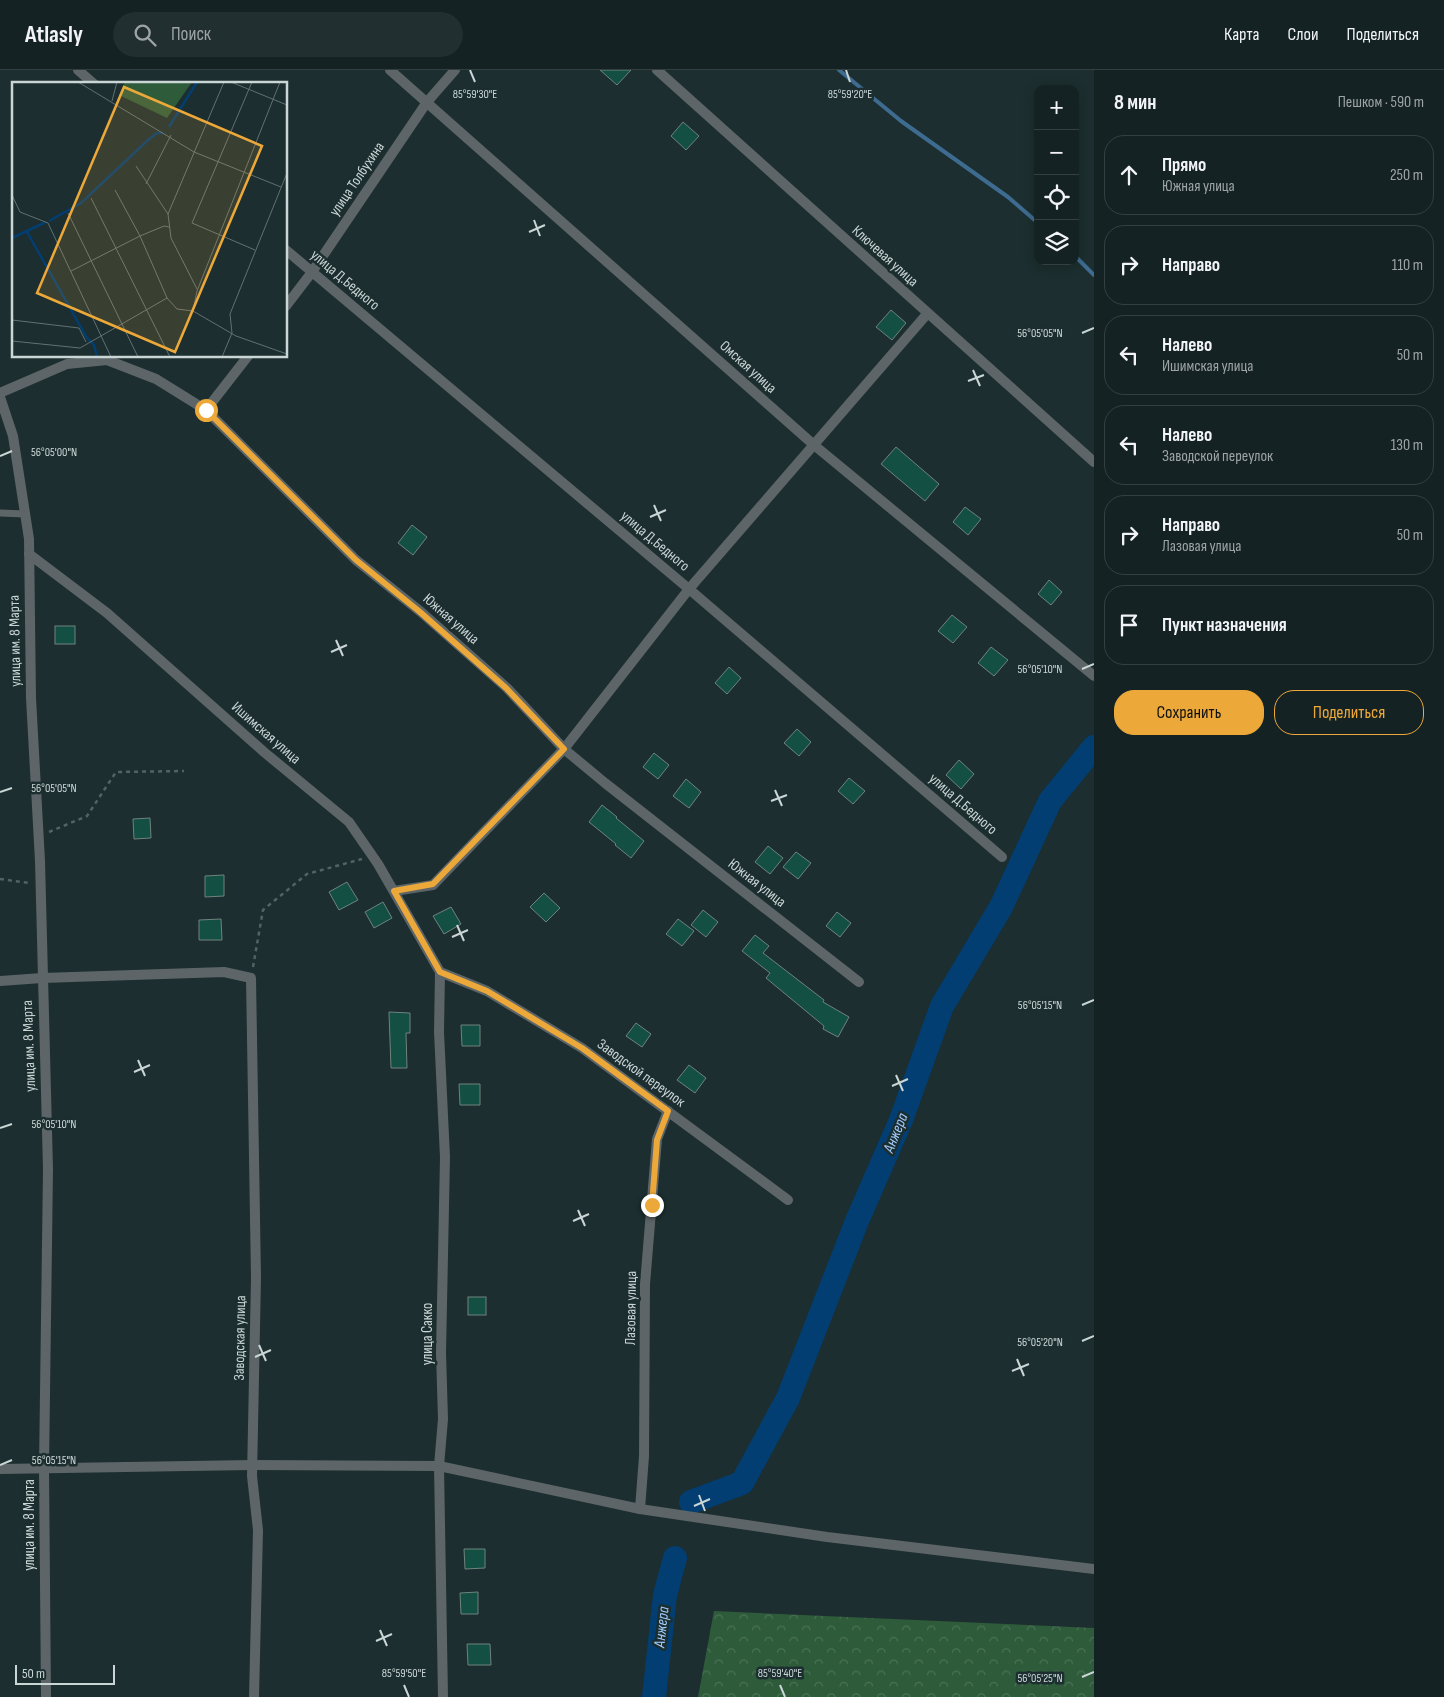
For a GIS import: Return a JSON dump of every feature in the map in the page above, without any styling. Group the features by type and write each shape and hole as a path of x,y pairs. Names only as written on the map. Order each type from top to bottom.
{"street":[{"path":"78,70 92,82"},
{"name":"Омская улица","path":"390,70 814,445 1094,676"},
{"name":"улица Толбухина","path":"288,303 312,272 427,102 455,70"},
{"name":"Ключевая улица","path":"657,70 1094,462"},
{"name":"улица Д.Бедного","path":"288,252 689,588 1002,857"},
{"path":"394,891 433,884 564,749 689,588 928,314"},
{"path":"206,410 246,358"},
{"name":"Южная улица","path":"0,392 66,364 107,360 156,379 206,410 356,560 420,612 506,688 564,749 859,982"},
{"name":"улица им. 8 Марта","path":"0,397 13,436 29,539 31,698 40,885 48,1170 44,1468 46,1697"},
{"name":"Ишимская улица","path":"29,554 107,613 264,752 349,822 378,864 440,972"},
{"path":"0,981 224,972 251,978"},
{"name":"Заводской переулок","path":"440,972 487,991 574,1044 788,1200"},
{"name":"улица Сакко","path":"440,972 439,1042 445,1157 441,1353 443,1419 439,1466 443,1697"},
{"name":"Заводская улица","path":"251,978 256,1278 252,1465 258,1530 254,1697"},
{"name":"Лазовая улица","path":"640,1509 644,1456 645,1284 657,1140 668,1111"},
{"path":"0,1468 252,1465 439,1466 640,1509 827,1537 1094,1569"}],"lane":[{"path":"0,512 25,514"}],"path":[{"path":"38,836 88,816 116,772 184,771"},
{"path":"251,978 263,910 307,874 367,858 378,864"},
{"path":"0,879 40,885"}],"green space":[{"path":"714,1611 1094,1628 1094,1697 698,1697"}],"building":[{"path":"600,70 631,70 617,85"},
{"path":"683,122 699,136 686,150 671,136"},
{"path":"891,310 906,323 892,340 876,327"},
{"path":"896,447 939,484 925,501 881,464"},
{"path":"965,507 981,519 968,535 953,522"},
{"path":"412,525 427,537 413,555 398,543"},
{"path":"1049,580 1062,592 1051,605 1038,594"},
{"path":"952,615 967,627 953,643 938,631"},
{"path":"55,626 75,626 75,644 55,644"},
{"path":"991,647 1008,660 994,676 978,663"},
{"path":"729,667 741,678 727,694 715,683"},
{"path":"797,729 811,742 799,756 784,743"},
{"path":"654,753 669,765 658,779 643,767"},
{"path":"959,760 974,774 961,789 946,775"},
{"path":"849,778 865,791 853,804 838,791"},
{"path":"686,779 701,792 689,808 673,796"},
{"path":"602,805 644,841 631,858 589,822"},
{"path":"150,818 151,838 134,839 133,819"},
{"path":"768,846 783,858 770,874 755,862"},
{"path":"796,852 811,863 798,879 783,867"},
{"path":"224,875 224,896 205,897 205,876"},
{"path":"347,882 358,900 339,910 329,892"},
{"path":"544,893 560,908 546,922 530,907"},
{"path":"383,902 392,918 374,928 365,912"},
{"path":"451,907 461,924 444,934 433,916"},
{"path":"703,910 718,922 706,937 691,925"},
{"path":"837,912 851,923 840,937 826,926"},
{"path":"221,919 222,940 199,940 199,920"},
{"path":"678,919 694,931 682,946 666,934"},
{"path":"755,935 769,946 763,953 824,1000 823,1002 849,1017 838,1037 823,1029 824,1026 766,978 770,973 742,951"},
{"path":"389,1012 410,1013 410,1033 406,1033 407,1068 391,1068"},
{"path":"636,1023 651,1034 642,1047 626,1036"},
{"path":"461,1025 480,1025 480,1046 462,1046"},
{"path":"689,1065 706,1078 695,1093 677,1080"},
{"path":"459,1084 480,1084 480,1105 460,1105"},
{"path":"468,1297 486,1297 486,1315 468,1315"},
{"path":"464,1549 485,1549 485,1568 465,1569"},
{"path":"478,1592 478,1614 461,1614 460,1593"},
{"path":"467,1644 490,1644 491,1665 468,1665"}],"waterway":[{"path":"839,70 901,121 1008,197 1035,220"},
{"path":"1079,260 1094,275"},
{"name":"Анжера","path":"691,1502 742,1483 788,1398 857,1221 901,1120 942,1006 1001,907 1050,801 1094,747"},
{"name":"Анжера","path":"654,1697 665,1595 675,1558"}],"route":[{"path":"206,410 356,560 420,612 506,688 564,749 433,884 394,891 440,972 487,991 582,1048 668,1111 657,1140 652,1205"}]}
